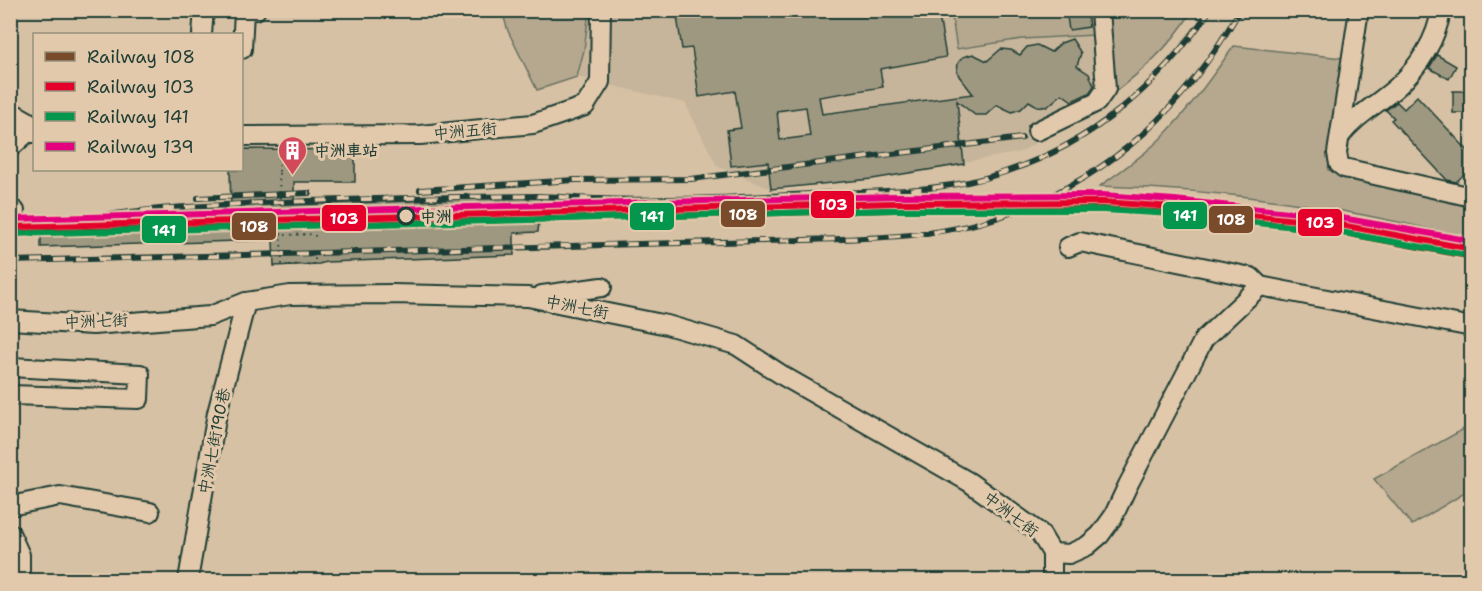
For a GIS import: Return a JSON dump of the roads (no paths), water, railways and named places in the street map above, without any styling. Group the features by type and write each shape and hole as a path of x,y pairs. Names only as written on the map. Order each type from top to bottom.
{"street":[{"path":"202,33 204,10"},
{"path":"243,33 244,11 256,10"},
{"name":"中洲五街","path":"243,136 420,135 533,124 585,106 600,82 602,10"},
{"path":"1037,131 1097,102 1106,89 1100,10"},
{"path":"1359,10 1337,160 1344,168 1472,197"},
{"path":"1339,138 1361,114 1397,87 1415,68 1431,44 1442,10"},
{"path":"10,111 28,121 33,131"},
{"path":"10,148 28,132 33,133"},
{"path":"1068,248 1080,242 1251,277 1260,286 1472,327"},
{"path":"1052,553 1069,554 1087,546 1100,535 1113,518 1204,339 1260,286"},
{"path":"528,297 602,287"},
{"name":"中洲七街","path":"10,320 93,325 210,316 246,302 290,295 392,294 528,297 667,325 736,345 785,377 969,482 1040,533 1052,553 1052,580"},
{"name":"中洲七街190巷","path":"188,580 217,413 246,302"},
{"path":"10,367 140,374 139,399 10,395"},
{"path":"10,506 60,496 150,512"},
{"path":"10,533 20,555 20,580"}],"railway":[{"path":"10,226 165,208 274,202 537,196 626,200 711,198 899,190 963,183 1005,172 1037,160 1095,128 1145,87 1190,38 1210,10"},
{"path":"10,261 857,238 910,235 962,227 988,221 1051,196 1116,156 1172,106 1219,45 1240,10"},
{"path":"420,190 575,180 691,179 1022,138"},
{"path":"198,198 309,193"}],"rail line":[{"name":"139","path":"10,219 895,196 1103,195 1336,217 1472,241"},
{"name":"103","path":"10,227 895,203 1103,202 1335,224 1472,249"},
{"name":"108","path":"10,233 896,210 1103,209 1173,213 1333,231 1472,257"},
{"name":"141","path":"10,234 895,210 1103,210 1173,214 1334,231 1471,256"}],"place":[{"name":"中洲車站","path":"293,176"},
{"name":"中洲","path":"406,216"}]}
